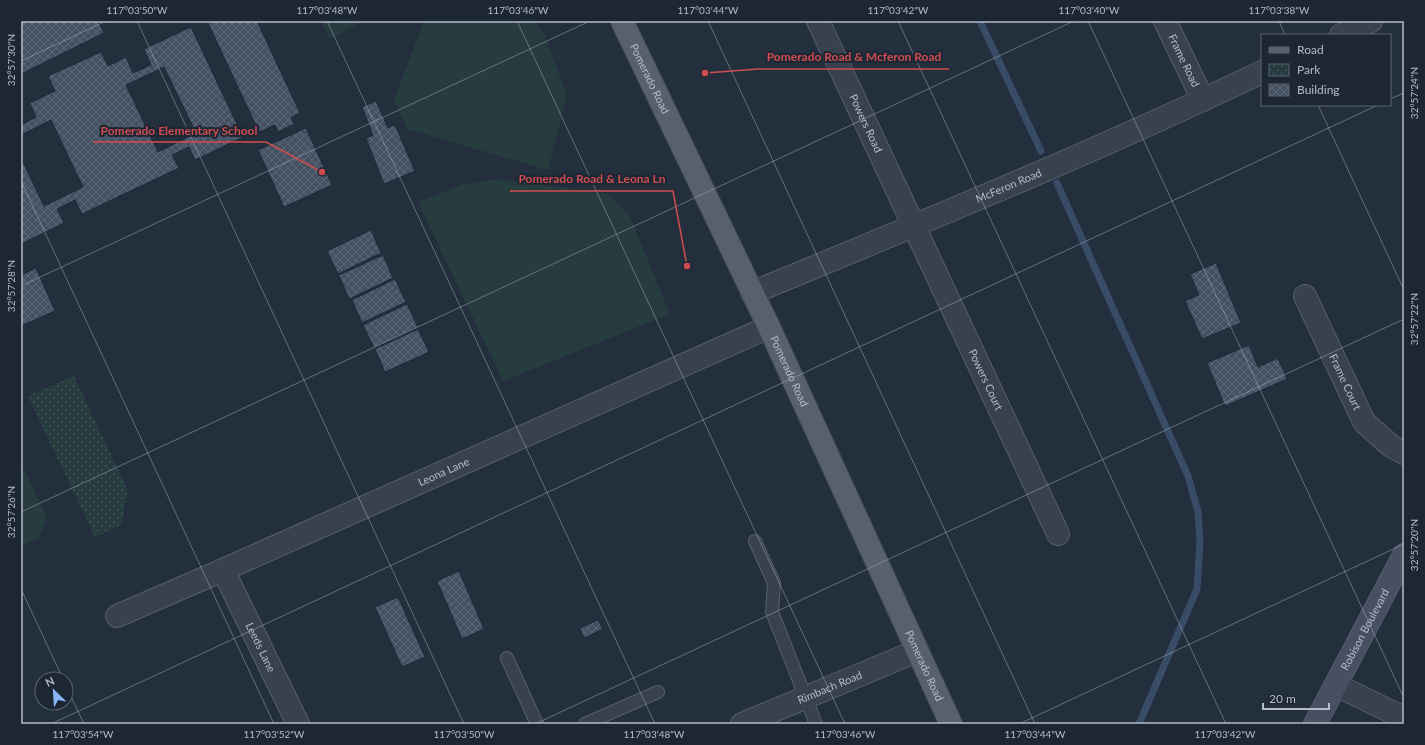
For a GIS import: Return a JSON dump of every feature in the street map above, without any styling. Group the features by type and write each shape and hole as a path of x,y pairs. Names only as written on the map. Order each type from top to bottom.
{"main road":[{"name":"Pomerado Road","path":"622,21 769,327 951,724"}],"street":[{"name":"Powers Road","path":"818,21 914,226"},
{"name":"Frame Road","path":"1166,21 1203,100"},
{"path":"1343,34 1371,21"},
{"name":"McFeron Road","path":"752,293 914,226 1203,100 1261,72"},
{"name":"Powers Court","path":"914,226 1058,534"},
{"name":"Frame Court","path":"1305,296 1364,422 1391,446 1404,453"},
{"name":"Leona Lane","path":"117,616 769,327"},
{"name":"Robison Boulevard","path":"1315,724 1404,555"},
{"name":"Leeds Lane","path":"223,570 298,724"},
{"name":"Rimbach Road","path":"742,724 917,651"},
{"path":"1336,686 1404,718"}],"lane":[{"path":"755,541 774,583 772,612 816,724"},
{"path":"507,658 537,724"},
{"path":"585,724 658,692"}],"green space":[{"path":"321,21 363,21 330,39"},
{"path":"424,21 534,21 544,33 567,96 548,170 407,129 394,100"},
{"path":"499,179 608,194 629,214 670,314 503,381 418,202 464,184"},
{"path":"74,376 128,491 121,525 95,537 28,396"},
{"path":"21,462 47,518 39,538 21,545"}],"building":[{"path":"21,21 98,21 104,33 23,73 21,69"},
{"path":"207,21 257,21 300,113 291,117 294,124 278,132 275,125 259,132"},
{"path":"191,27 243,137 195,160 189,147 172,155 179,168 82,214 75,200 57,209 64,223 21,244 21,158 44,206 83,187 51,120 21,135 21,125 36,117 30,103 55,91 48,76 101,52 108,66 126,57 133,73 151,65 144,49","holes":["164,67 196,133 158,152 126,85"]},
{"path":"376,101 388,128 395,125 415,171 384,184 366,138 373,135 362,107"},
{"path":"306,128 332,185 284,207 258,150"},
{"path":"371,230 381,253 338,274 327,251"},
{"path":"383,255 393,278 349,299 339,275"},
{"path":"1216,263 1241,323 1202,339 1185,301 1199,295 1190,274"},
{"path":"36,268 55,311 21,326 21,275"},
{"path":"395,279 406,302 362,323 352,300"},
{"path":"407,304 418,327 374,348 363,325"},
{"path":"418,329 429,352 385,372 375,349"},
{"path":"1249,345 1258,367 1278,358 1287,379 1225,406 1207,363"},
{"path":"459,571 484,629 462,639 437,581"},
{"path":"398,597 425,657 402,667 375,607"},
{"path":"598,620 603,629 584,638 580,628"}],"waterway":[{"path":"980,21 1041,151"},
{"path":"1057,183 1188,476 1198,512 1200,541 1197,589 1139,724"}],"place":[{"name":"Pomerado Road & Mcferon Road","path":"705,73"},
{"name":"Pomerado Elementary School","path":"322,172"},
{"name":"Pomerado Road & Leona Ln","path":"687,266"}]}
